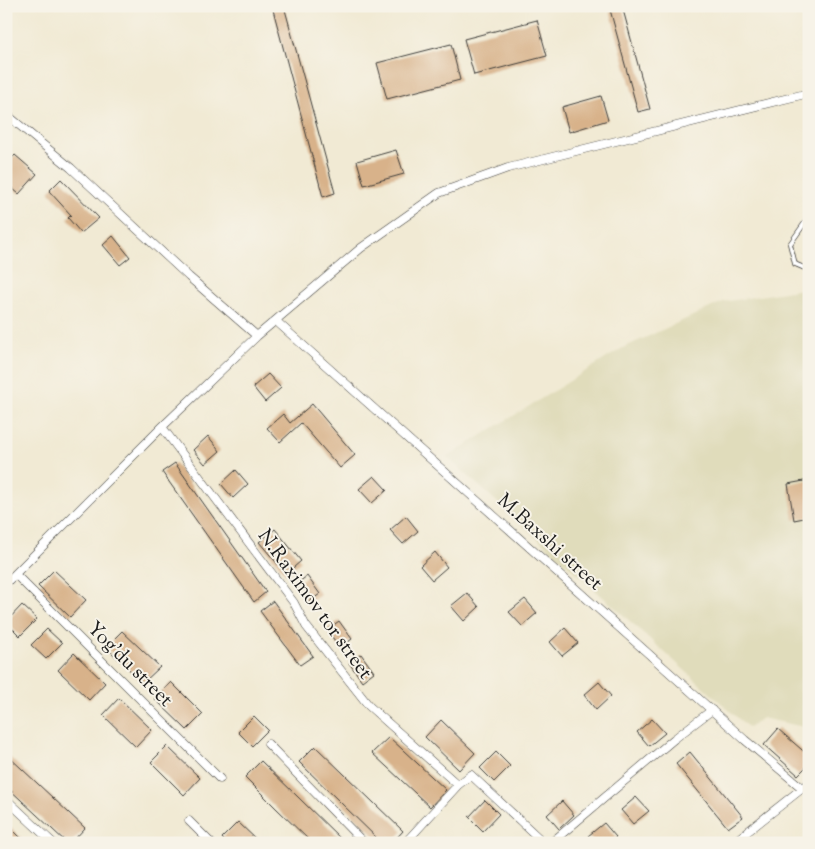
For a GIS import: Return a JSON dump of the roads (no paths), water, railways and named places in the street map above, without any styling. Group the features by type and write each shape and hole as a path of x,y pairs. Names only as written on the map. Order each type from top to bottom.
{"street":[{"path":"6,583 162,427 257,336 361,248 439,193 508,168 809,93"},
{"path":"8,118 71,168 189,277 257,336"},
{"name":"M.Baxshi street","path":"276,321 712,710 806,786"},
{"name":"N.Raximov tor street","path":"162,427 294,603 306,626 369,706 458,785"},
{"name":"Yog'du street","path":"15,574 220,779"},
{"path":"551,843 712,710"},
{"path":"268,744 364,843"},
{"path":"405,843 458,785 471,775 544,843"},
{"path":"733,843 806,786"},
{"path":"6,799 53,843"},
{"path":"188,821 212,843"}],"lane":[{"path":"809,217 790,244 795,264 809,270"}]}
